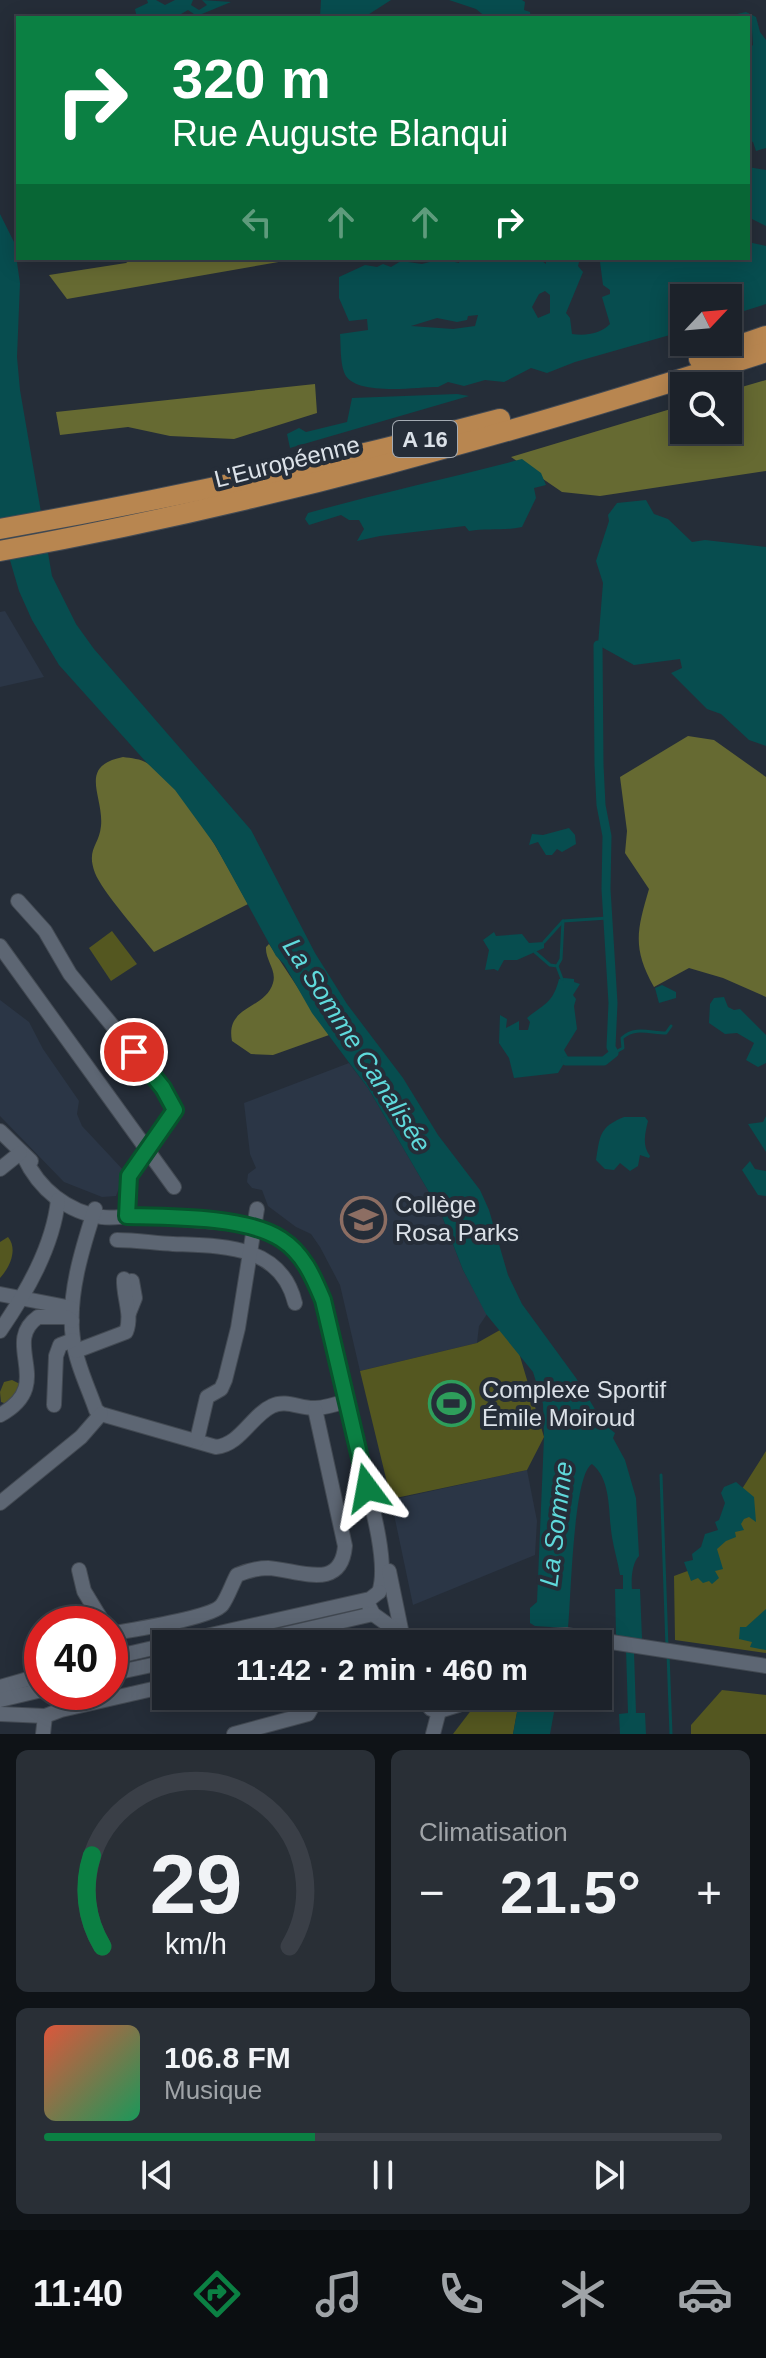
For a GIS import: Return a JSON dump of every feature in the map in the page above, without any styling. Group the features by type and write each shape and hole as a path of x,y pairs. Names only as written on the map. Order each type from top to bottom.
{"highway":[{"name":"L'Européenne","path":"0,529 238,483 426,439 580,396 766,336"},
{"name":"L'Européenne","path":"0,551 82,537 249,499 433,452 602,404 766,352"}],"street":[{"path":"18,901 45,931 70,974 172,1102 175,1110 129,1176 127,1216"},
{"path":"0,946 174,1187"},
{"path":"0,1131 68,1203 94,1212 241,1224 281,1239 301,1257 312,1273 323,1300 375,1525 381,1535 381,1604 397,1630"},
{"path":"0,1169 22,1155"},
{"path":"0,1331 21,1299 68,1203"},
{"path":"197,1440 207,1397 221,1389 225,1380 238,1328 257,1209"},
{"path":"94,1212 72,1314 74,1346 96,1410 101,1414 224,1446 273,1405 284,1403 315,1409 346,1401"},
{"path":"173,1219 173,1244"},
{"path":"117,1240 232,1247 249,1252 280,1274 291,1287 295,1303"},
{"path":"54,1405 56,1356 60,1345 74,1346 126,1332 135,1298 128,1280"},
{"path":"0,1294 72,1314"},
{"path":"0,1415 15,1407 25,1392 20,1342 25,1329 38,1317 66,1317 72,1314"},
{"path":"128,1630 201,1616 216,1610 222,1605 237,1575 252,1569 324,1575 338,1569 345,1546 315,1409"},
{"path":"0,1503 81,1437 101,1414"},
{"path":"79,1570 84,1591 93,1606"},
{"path":"291,1630 381,1604"},
{"path":"247,1630 381,1604"},
{"path":"612,1641 766,1666"},
{"path":"128,1654 152,1649"},
{"path":"128,1670 152,1665"},
{"path":"0,1687 24,1680"},
{"path":"0,1714 45,1716 90,1702 152,1689"},
{"path":"0,1700 24,1694"},
{"path":"234,1734 308,1714 310,1710"},
{"path":"435,1710 442,1710"},
{"path":"433,1734 439,1711"},
{"path":"43,1734 45,1716"}],"shaded area":[{"path":"130,260 290,260 67,299 49,275"},
{"path":"766,380 766,471 600,496 562,492 511,457 670,409 670,444 742,444 742,387"},
{"path":"315,384 317,413 234,439 170,436 128,427 60,435 56,412"},
{"path":"5,611 44,677 0,687 0,612"},
{"path":"688,736 714,740 766,777 766,997 723,978 689,968 654,987 642,961 640,928 649,889 625,853 627,831 620,777"},
{"path":"123,757 147,763 176,790 204,828 248,904 154,952 105,890 93,865 92,853 101,826 97,775 109,761"},
{"path":"112,931 137,964 111,981 89,948"},
{"path":"269,944 329,1035 273,1055 251,1054 232,1041 231,1029 240,1014 269,992 273,974 266,952"},
{"path":"0,1000 29,1022 43,1049 79,1101 77,1114 82,1126 125,1172 116,1196 102,1197 64,1182 0,1116"},
{"name":"Collège Rosa Parks","path":"349,1063 368,1088 440,1211 463,1270 487,1314 479,1326 477,1343 360,1371 340,1285 320,1247 311,1234 268,1206 262,1190 252,1188 247,1182 248,1174 256,1168 250,1154 244,1103"},
{"path":"8,1237 12,1258 0,1278 0,1242"},
{"name":"Complexe Sportif Émile Moiroud","path":"500,1330 519,1353 544,1437 527,1470 391,1499 360,1371 477,1343"},
{"path":"12,1380 20,1384 22,1391 10,1405 1,1402 0,1392 4,1382"},
{"path":"766,1451 766,1653 675,1640 674,1576 701,1566 735,1500"},
{"path":"527,1470 537,1521 535,1555 413,1605 391,1500"},
{"path":"722,1690 766,1695 766,1734 691,1734 691,1725"},
{"path":"471,1710 517,1710 513,1734 453,1734"}],"water":[{"path":"147,0 156,0 165,5 175,0 193,0 191,5 199,10 207,5 202,0 231,2 197,16 188,10 178,16 137,16 135,9 148,3"},
{"path":"321,0 391,0 366,16 320,16"},
{"path":"449,0 522,0 525,2 524,10 530,12 531,16 485,16 476,9"},
{"path":"746,12 756,17 766,40 766,148 756,151 750,141 752,30 750,16 737,14"},
{"path":"750,167 766,170 766,226 752,219"},
{"path":"0,214 14,242 20,283 17,357 20,390 52,576 76,624 94,649 251,830 315,953 347,1004 403,1078 438,1135 480,1190 508,1275 522,1304 576,1378 604,1424 615,1433 613,1438 625,1460 636,1498 639,1556 633,1567 632,1589 640,1589 642,1638 634,1652 636,1713 645,1713 646,1734 620,1734 619,1714 628,1713 626,1650 616,1634 615,1589 623,1589 623,1575 620,1575 614,1547 603,1479 592,1464 581,1490 568,1628 535,1626 530,1623 530,1608 537,1602 544,1437 543,1404 533,1372 486,1314 463,1270 440,1211 368,1088 312,1013 284,964 276,956 215,845 175,790 59,665 19,591 0,526"},
{"path":"750,242 766,246 766,304 742,312 742,284 670,284 670,335 547,373 531,368 504,382 485,380 464,386 448,382 438,387 386,389 359,385 349,380 344,372 340,334 368,330 367,319 349,321 339,298 339,277 365,265 391,267 401,261 422,264 437,260 459,263 460,260 541,260 546,264 546,260 580,260 578,266 583,272 566,313 570,318 572,334 582,335 597,332 610,324 602,297 610,294 610,290 603,285 600,262 604,260 750,260","holes":["545,291 550,295 550,313 538,318 532,307 539,294","478,315 475,326 453,329 411,326 437,318 457,322"]},
{"path":"469,396 290,448 287,434 299,428 306,432 347,422 352,398"},
{"path":"522,459 541,473 546,485 534,488 536,498 522,527 469,531 465,526 357,541 364,529 359,520 349,520 341,515 309,525 305,519 308,513"},
{"path":"646,500 654,514 668,519 692,542 705,540 766,547 766,746 749,740 721,714 707,709 671,673 682,668 680,659 634,665 598,645 603,583 596,561 609,521 608,515 617,503"},
{"path":"569,828 575,835 576,844 562,852 557,849 552,855 546,855 538,842 529,845 532,834 543,835"},
{"path":"494,932 496,936 522,934 529,943 544,942 544,948 517,960 504,960 498,971 485,970 489,950 483,940"},
{"path":"559,979 574,979 580,984 573,995 576,999 577,1029 564,1050 568,1057 558,1073 514,1078 509,1058 499,1043 500,1015 507,1019 506,1028 519,1021 519,1030 528,1030 530,1022 527,1018 548,1002"},
{"path":"662,985 676,992 676,998 659,1003 655,988"},
{"path":"724,997 728,1007 740,1009 766,1035 766,1063 758,1067 746,1060 754,1043 737,1033 725,1034 709,1023 710,1004 714,998"},
{"path":"766,1116 766,1152 748,1124 763,1122"},
{"path":"624,1117 645,1117 648,1121 645,1144 650,1156 640,1155 638,1166 630,1171 620,1163 614,1170 605,1169 596,1160 600,1138 605,1129"},
{"path":"750,1161 755,1169 766,1171 766,1196 758,1195 742,1170"},
{"path":"736,1482 754,1497 756,1522 749,1517 744,1519 741,1524 744,1530 735,1532 736,1537 717,1549 723,1569 715,1571 719,1578 712,1584 709,1581 703,1583 698,1578 691,1581 684,1562 693,1560 692,1554 701,1547 705,1534 718,1530 715,1522 719,1520 725,1503 721,1493 724,1487"},
{"path":"766,1609 766,1650 750,1647 752,1642 739,1639 740,1627 746,1627"},
{"path":"517,1710 554,1710 550,1734 513,1734"}],"waterway":[{"path":"566,1061 604,1061 614,1053 611,1047 613,1003 606,889 607,836 601,805 599,765 598,645"},
{"path":"544,942 563,921 608,918"},
{"path":"557,966 561,959 563,921"},
{"path":"535,952 550,965 557,966 562,979"},
{"path":"614,1053 623,1048 622,1038 627,1034 637,1031 666,1033 671,1026"},
{"path":"661,1475 667,1647"},
{"path":"668,1654 671,1734"}],"place":[{"name":"Collège Rosa Parks","path":"364,1219"},
{"name":"Complexe Sportif Émile Moiroud","path":"451,1404"}],"route":[{"path":"134,1052 163,1088 175,1110 129,1176 127,1216 249,1225 281,1239 301,1257 312,1273 323,1300 367,1488"}],"water label":[{"name":"La Somme Canalisée","path":"357,1045"},
{"name":"La Somme","path":"556,1524"}]}
